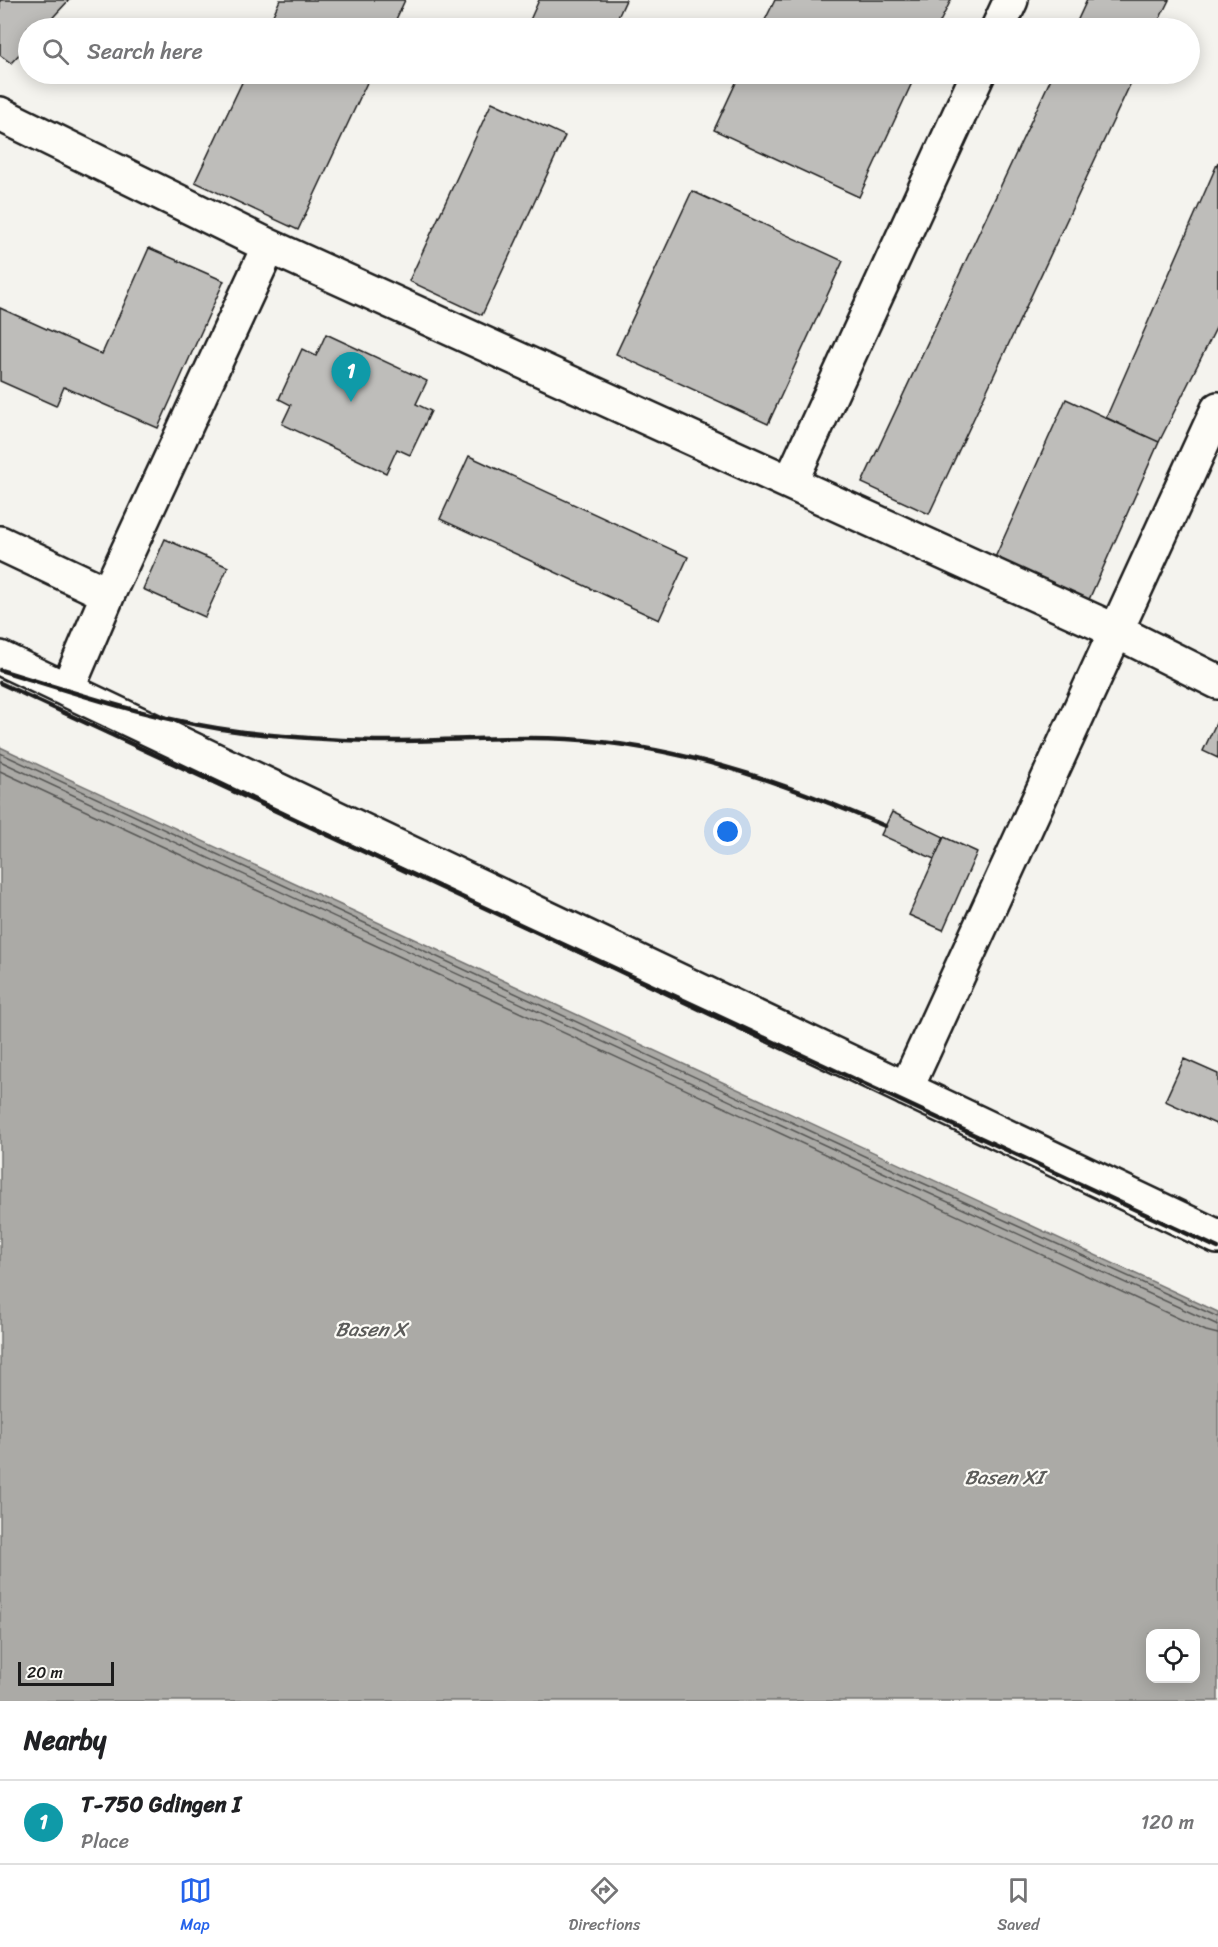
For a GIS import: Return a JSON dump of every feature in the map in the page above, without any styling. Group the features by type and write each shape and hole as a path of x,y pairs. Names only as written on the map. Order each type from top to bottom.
{"lane":[{"path":"1003,18 1011,0"},
{"path":"791,482 973,84"},
{"path":"0,114 269,246 1116,631 1218,682"},
{"path":"67,690 108,594 269,246"},
{"path":"906,1089 1218,409"},
{"path":"0,543 108,594"},
{"path":"0,658 1218,1237"}],"water":[{"name":"Basen X","path":"0,747 1218,1312 1218,1701 0,1701"}],"building":[{"path":"0,0 69,0 52,18 18,18 18,56 11,63 0,55"},
{"path":"280,0 405,0 397,18 272,18"},
{"path":"539,0 626,0 618,18 531,18"},
{"path":"775,0 951,0 942,18 766,18"},
{"path":"1087,0 1169,0 1160,18 1079,18"},
{"path":"241,84 366,84 298,230 195,182"},
{"path":"735,84 911,84 859,197 714,130"},
{"path":"1048,84 1130,84 929,514 862,483"},
{"path":"492,102 565,136 482,315 409,281"},
{"path":"1218,162 1218,324 1159,442 1106,418"},
{"path":"692,191 843,261 768,424 616,354"},
{"path":"149,248 224,281 158,428 64,387 56,406 0,381 0,308 102,354"},
{"path":"326,334 427,381 416,404 431,411 410,455 397,449 386,473 282,424 291,405 279,399 302,349 316,356"},
{"path":"1066,399 1159,442 1087,604 993,562"},
{"path":"469,456 688,557 659,620 440,519"},
{"path":"165,539 228,567 205,617 143,589"},
{"path":"1218,719 1218,758 1203,751"},
{"path":"892,812 944,837 934,859 881,835"},
{"path":"944,837 977,852 943,930 909,915"},
{"path":"1184,1059 1218,1074 1218,1125 1165,1101"}],"railway":[{"path":"0,670 150,714 243,732 375,741 574,739 639,747 711,763 782,785 885,826"},
{"path":"0,683 1218,1248"}],"place":[{"name":"T-750 Gdingen I","path":"351,402"}],"water label":[{"name":"Basen XI","path":"1004,1477"}]}
